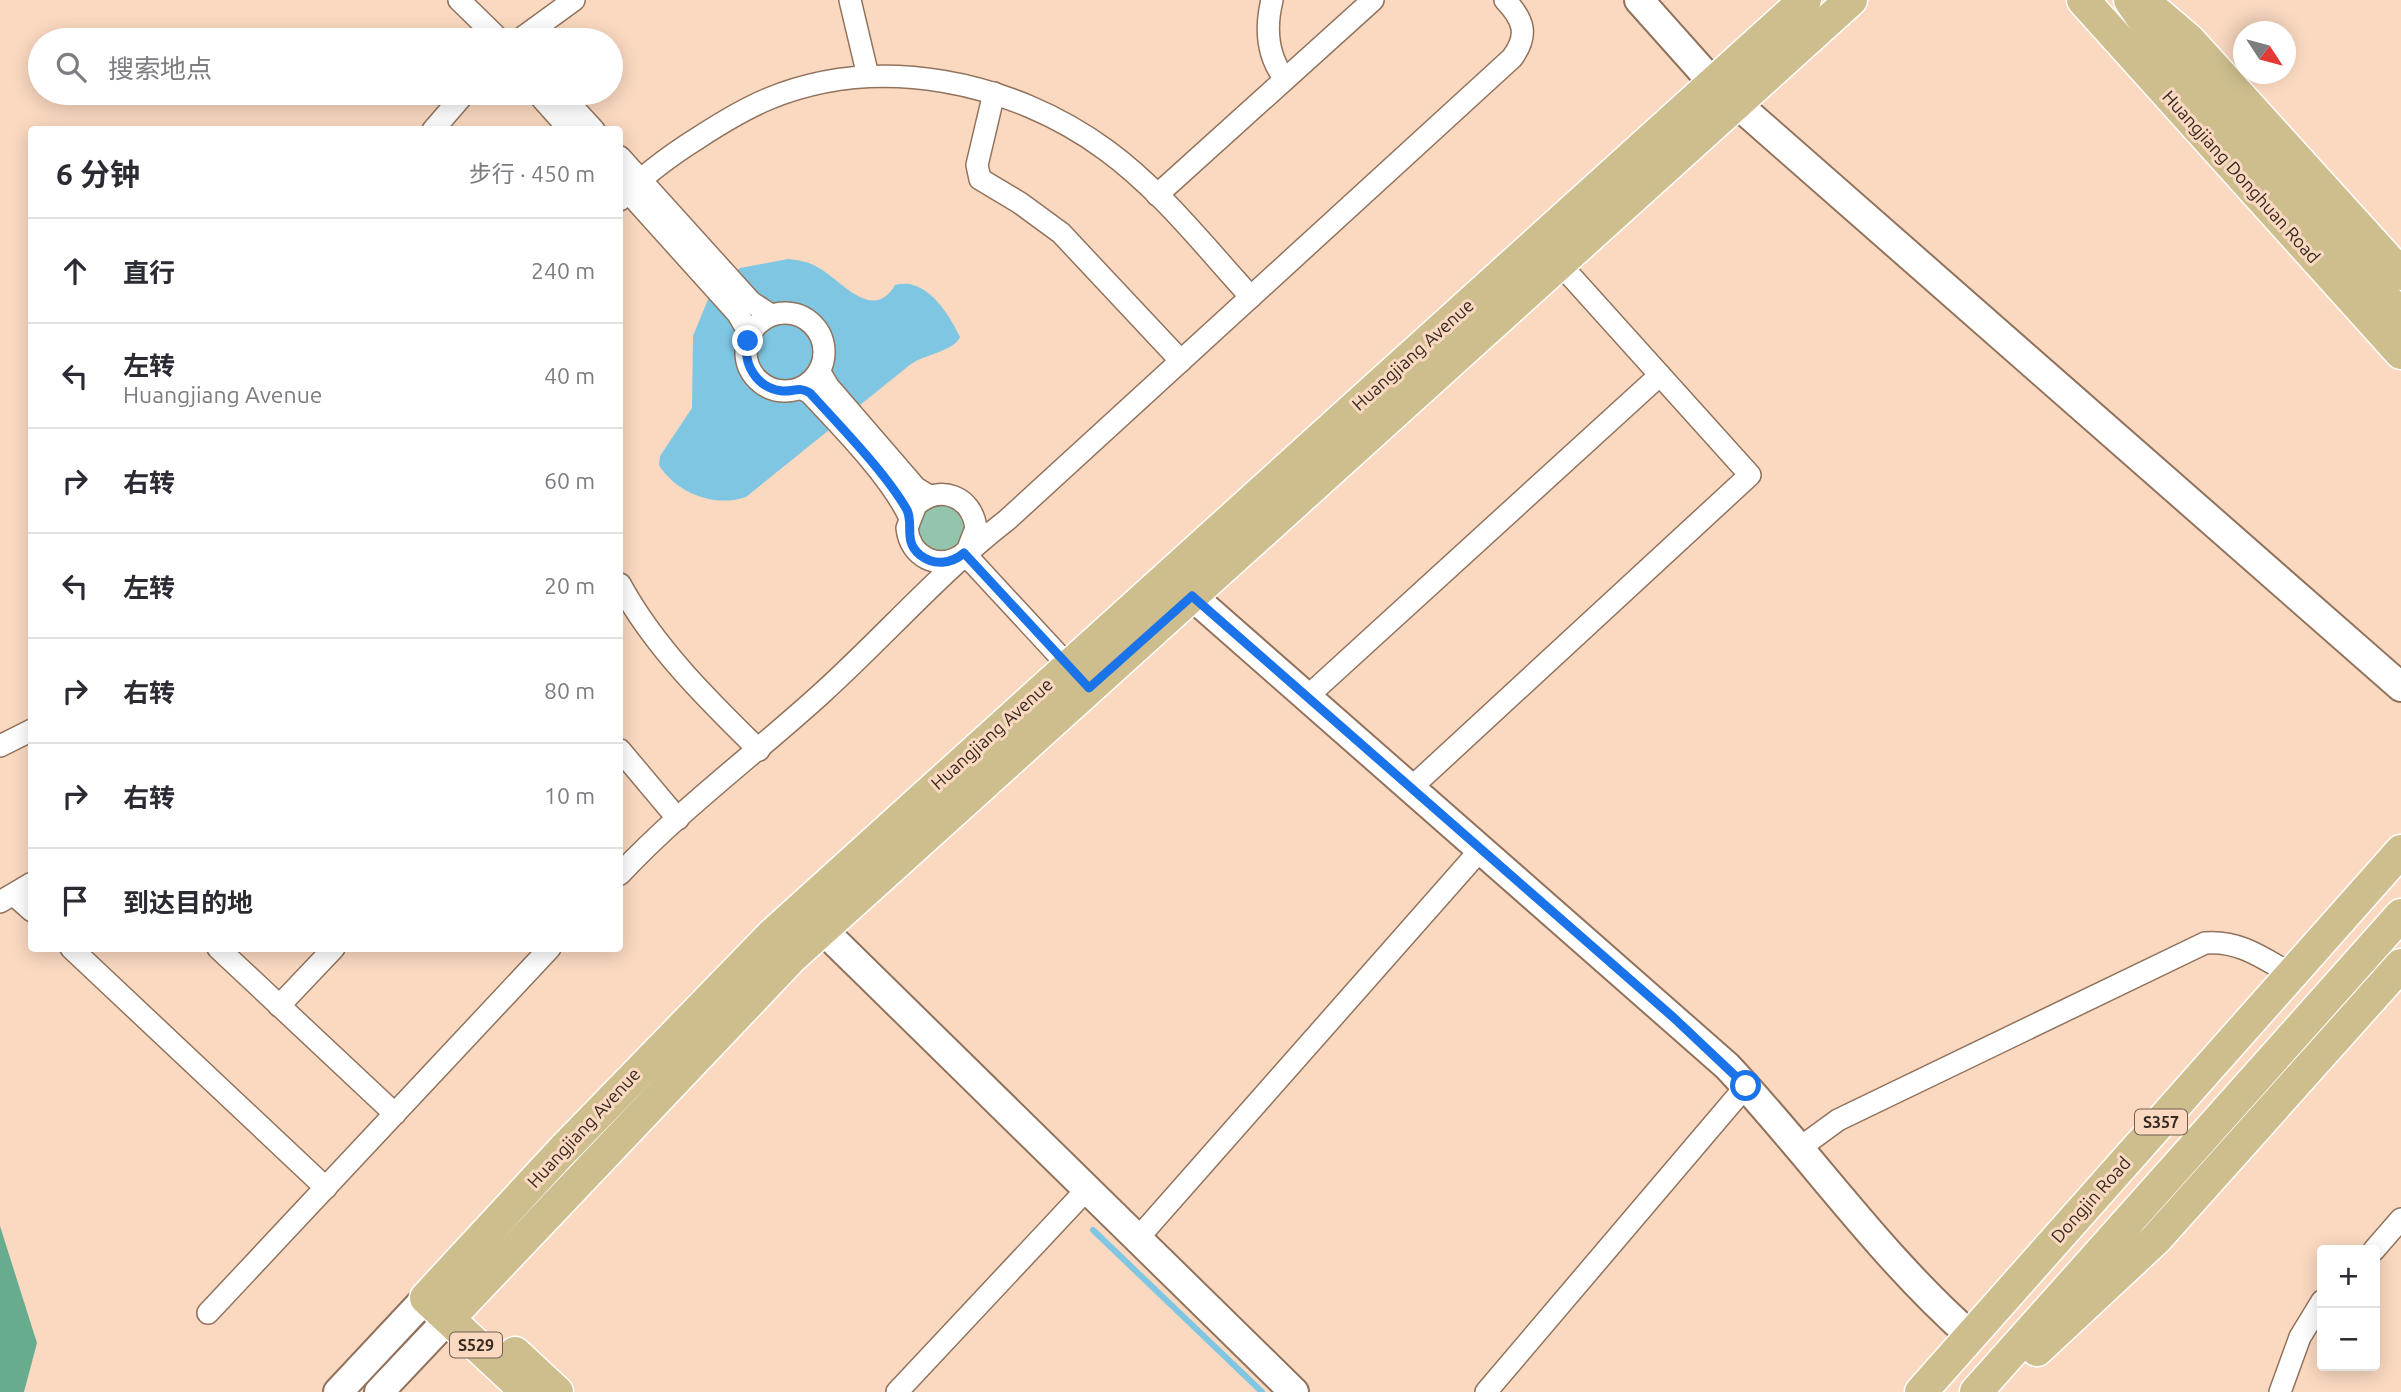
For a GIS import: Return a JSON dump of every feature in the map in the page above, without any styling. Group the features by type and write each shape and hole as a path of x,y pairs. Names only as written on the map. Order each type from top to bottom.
{"main road":[{"name":"Huangjiang Avenue","path":"444,1301 664,1044 773,934 1805,0"},
{"name":"Huangjiang Avenue","path":"444,1301 823,930 1851,0"},
{"name":"Huangjiang Donghuan Road","path":"2083,0 2401,354"},
{"path":"2130,0 2168,56 2401,316"},
{"path":"2142,0 2189,40 2401,274"},
{"name":"Dongjin Road","path":"1921,1392 2401,851"},
{"name":"S357","path":"1976,1392 2401,915"},
{"path":"1989,1392 2118,1277 2219,1171 2401,965"},
{"name":"S529","path":"444,1301 527,1392"},
{"name":"S529","path":"444,1301 557,1392"}],"street":[{"path":"460,0 488,28"},
{"path":"536,28 574,0"},
{"path":"850,0 868,76"},
{"path":"1272,0 1268,47 1275,66 1285,79"},
{"path":"1157,195 1373,0"},
{"path":"623,871 678,819 864,655 965,553 1007,520 1512,58 1522,44 1524,30 1521,19 1505,0"},
{"path":"1639,0 1713,83"},
{"path":"627,189 727,119 770,98 868,76 970,84 1044,113 1103,148 1157,195 1251,297"},
{"path":"994,93 977,165 980,180 1042,218 1070,241 1181,361"},
{"path":"1737,104 2401,687"},
{"path":"436,126 455,105"},
{"path":"548,105 566,126"},
{"path":"571,105 590,126"},
{"path":"623,171 627,189 720,281 771,316"},
{"path":"1412,787 1750,475 1560,264"},
{"path":"720,281 750,335"},
{"path":"792,313 814,324 824,347 819,371 801,388 782,391 758,380 747,359 750,335 757,324 771,316 792,313"},
{"path":"819,371 909,516"},
{"path":"1308,696 1660,375"},
{"path":"801,388 810,393 916,488 929,496"},
{"path":"951,495 971,510 976,528 965,553 939,563 921,556 908,535 909,516 916,505 929,496 951,495"},
{"path":"965,553 1089,688"},
{"path":"623,589 634,609 686,674 758,750"},
{"path":"1192,596 1482,848 1746,1086 1913,1280 1971,1336"},
{"path":"0,746 28,732"},
{"path":"623,754 678,819"},
{"path":"1139,1237 1482,848"},
{"path":"15,893 28,907"},
{"path":"823,930 1139,1237 1294,1392"},
{"path":"1801,1147 1838,1120 2205,943 2239,945 2291,974"},
{"path":"75,952 326,1188"},
{"path":"229,952 279,1006 395,1114"},
{"path":"279,1006 330,952"},
{"path":"208,1313 546,952"},
{"path":"1486,1392 1746,1086"},
{"path":"897,1392 1089,1188"},
{"path":"2378,1245 2401,1219"},
{"name":"Huangjiang Avenue","path":"338,1392 444,1301"},
{"name":"Huangjiang Avenue","path":"379,1392 444,1301"},
{"path":"2280,1392 2300,1337 2318,1308"}],"green space":[{"path":"941,504 958,511 965,528 958,545 941,552 924,545 917,528 924,511"},
{"path":"0,1226 37,1343 24,1392 0,1392"}],"water":[{"path":"788,259 816,266 857,296 867,300 886,296 895,285 917,286 943,308 960,337 952,346 911,364 746,497 722,501 697,496 675,483 659,465 660,456 692,408 693,336 709,297 740,268"}],"waterway":[{"path":"1093,1230 1262,1392"}],"route":[{"path":"748,341 747,359 758,380 776,389 786,391 801,388 810,393 896,495 909,516 908,535 916,552 939,563 957,559 964,553 1089,688 1192,596 1482,848 1674,1018 1746,1086"}]}
